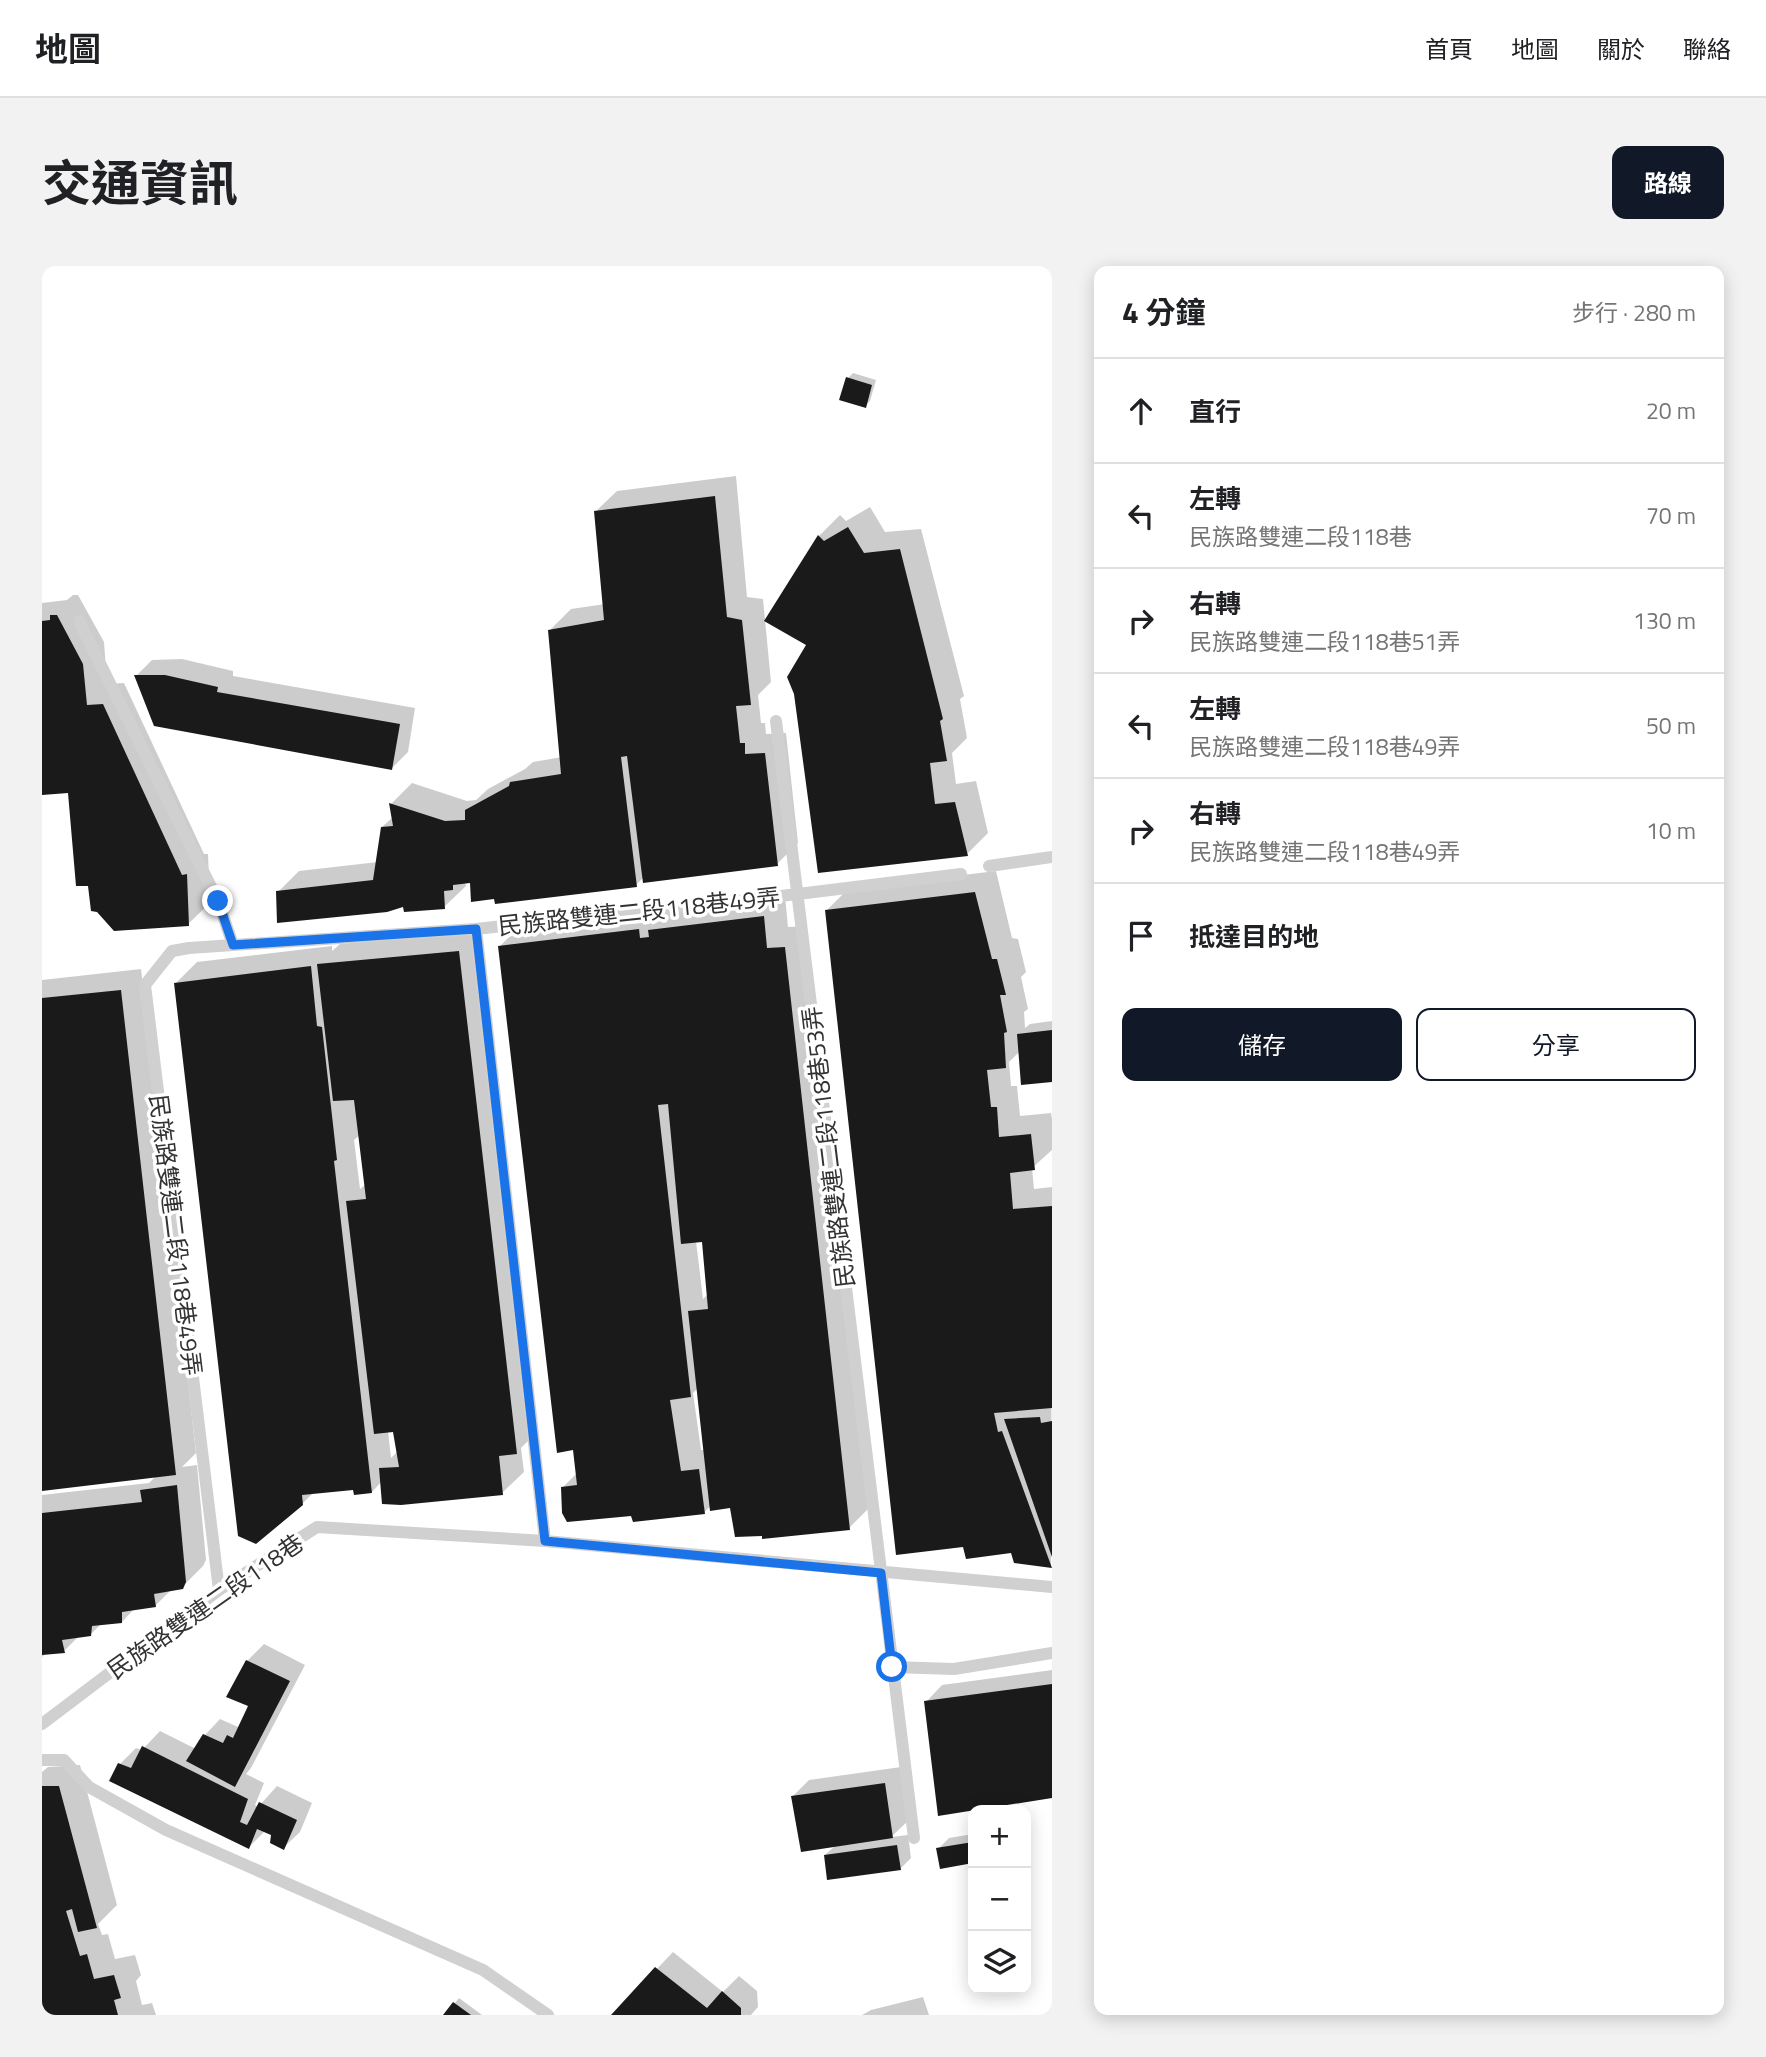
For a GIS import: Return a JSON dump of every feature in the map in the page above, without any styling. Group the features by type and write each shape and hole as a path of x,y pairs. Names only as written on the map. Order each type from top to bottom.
{"lane":[{"path":"79,621 218,901 233,945"},
{"name":"民族路雙連二段118巷53弄","path":"776,721 914,1838"},
{"path":"989,866 1052,857"},
{"name":"民族路雙連二段118巷49弄","path":"219,1590 145,985 172,951 476,929 961,874"},
{"path":"476,929 545,1541"},
{"name":"民族路雙連二段118巷","path":"42,1724 219,1590 317,1527 545,1541 1052,1587"},
{"path":"892,1667 954,1669 1052,1653"},
{"path":"42,1760 64,1760 89,1787 166,1830 483,1970 548,2015"}],"building":[{"path":"846,377 872,385 866,408 839,400"},
{"path":"715,496 727,617 742,620 751,705 736,706 740,743 745,743 745,754 765,753 778,866 643,883 627,756 621,757 637,887 495,904 494,899 471,902 470,883 453,885 453,890 444,891 445,909 404,912 403,907 387,912 277,923 276,891 373,880 381,827 393,826 389,803 445,821 465,820 465,810 509,786 510,782 561,774 548,630 604,620 594,511"},
{"path":"848,527 864,553 900,549 943,719 940,721 947,761 930,763 935,804 955,802 968,856 818,873 794,694 787,677 806,645 764,621 818,535 824,541"},
{"path":"50,615 57,615 83,664 87,705 103,704 182,875 187,874 189,926 114,931 97,912 91,911 88,886 76,886 68,793 42,795 42,621 50,620"},
{"path":"134,675 165,675 218,687 217,692 400,724 392,770 154,726"},
{"path":"975,892 992,959 997,959 1006,995 1000,995 1007,1032 1004,1033 1006,1068 987,1070 991,1107 997,1107 999,1137 1031,1134 1035,1170 1010,1173 1013,1209 1052,1206 1052,1408 994,1413 998,1432 1002,1431 1052,1568 1014,1563 1011,1553 966,1559 963,1547 896,1555 825,910"},
{"path":"764,916 767,948 785,947 850,1530 762,1539 762,1536 735,1537 730,1508 710,1511 688,1311 708,1309 702,1242 681,1244 668,1104 658,1105 691,1397 670,1400 681,1471 699,1469 705,1514 633,1522 631,1516 567,1522 562,1513 561,1487 577,1485 573,1450 557,1453 498,946 639,929 640,938 649,937 648,930"},
{"path":"459,951 517,1454 499,1456 503,1495 401,1505 382,1504 379,1468 399,1467 393,1432 374,1434 346,1201 366,1199 354,1100 333,1101 317,964"},
{"path":"311,966 317,1026 322,1027 337,1160 334,1161 372,1493 354,1495 353,1490 302,1495 303,1505 256,1544 238,1536 174,983"},
{"path":"121,990 176,1475 42,1491 42,998"},
{"path":"1052,1030 1052,1082 1021,1085 1017,1034"},
{"path":"1040,1417 1041,1423 1052,1421 1052,1557 1004,1419"},
{"path":"177,1485 186,1582 183,1589 154,1594 156,1607 122,1612 122,1623 92,1626 91,1636 62,1640 65,1653 42,1655 42,1513 142,1502 140,1490"},
{"path":"246,1660 290,1681 235,1787 186,1761 203,1734 223,1743 227,1735 233,1738 248,1706 226,1697"},
{"path":"1052,1684 1052,1798 1008,1805 968,1805 968,1811 938,1816 924,1701"},
{"path":"142,1746 248,1799 240,1822 247,1825 259,1802 297,1820 284,1850 270,1843 271,1835 257,1829 249,1849 109,1781 118,1763 131,1768"},
{"path":"885,1783 893,1838 801,1852 791,1796"},
{"path":"42,1786 59,1786 97,1928 78,1932 72,1909 66,1911 80,1956 87,1954 94,1979 114,1975 121,1998 114,2000 118,2015 42,2015"},
{"path":"968,1843 968,1864 940,1869 936,1848"},
{"path":"897,1845 901,1870 827,1880 824,1855"},
{"path":"655,1967 707,2008 722,1991 741,2008 741,2015 611,2015"},
{"path":"453,2002 471,2015 443,2015"}],"route":[{"path":"218,901 233,945 476,929 545,1541 881,1573 892,1667"}]}
